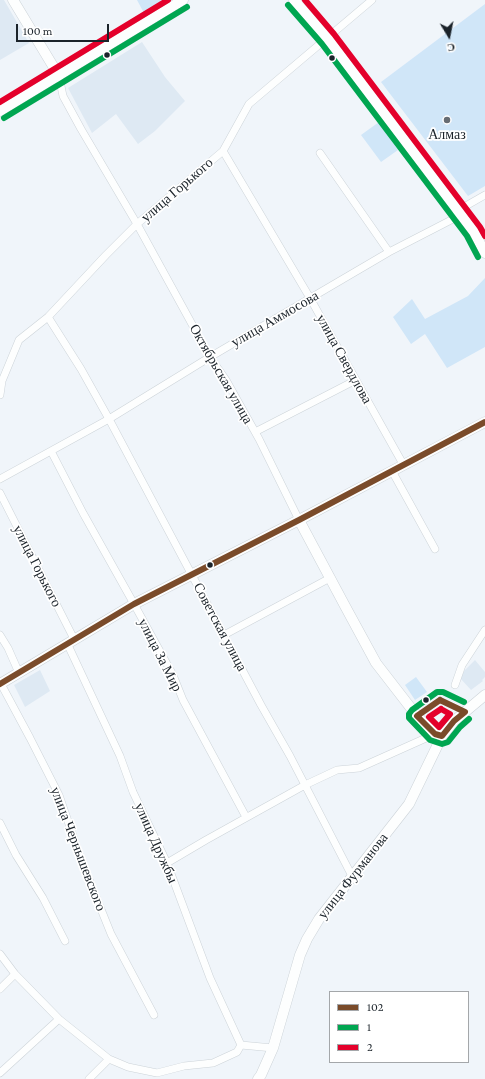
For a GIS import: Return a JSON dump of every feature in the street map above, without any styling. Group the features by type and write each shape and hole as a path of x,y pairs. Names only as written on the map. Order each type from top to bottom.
{"main road":[{"name":"Октябрьская улица","path":"13,0 59,76"},
{"path":"0,111 183,0"},
{"path":"294,0 328,39 474,232 485,253"},
{"path":"0,684 134,604 299,520 485,422"},
{"name":"Октябрьская улица","path":"299,520 376,663 417,716 438,735"},
{"name":"улица Фурманова","path":"258,1079 273,1048 300,955 319,919 353,878 409,804 438,735 485,695"}],"street":[{"name":"улица Горького","path":"0,395 2,381 19,340 48,317 106,255 138,224 223,151 249,104 328,39 372,0"},
{"name":"Октябрьская улица","path":"59,76 63,96 138,224 210,357 226,380 255,432 299,520"},
{"name":"улица Свердлова","path":"223,151 310,298 403,464"},
{"path":"320,153 389,252"},
{"name":"улица Аммосова","path":"0,479 109,419 210,357 389,252 455,218 457,211 485,195"},
{"name":"Советская улица","path":"48,317 81,369 109,419 305,785 353,878"},
{"path":"255,432 356,380"},
{"name":"улица За Мир","path":"51,451 83,513 173,676 183,700 246,817"},
{"path":"392,471 435,549"},
{"name":"улица Горького","path":"0,493 71,641"},
{"path":"224,635 330,578"},
{"path":"455,685 462,665 485,630"},
{"path":"0,635 8,648 19,673"},
{"name":"улица Дружбы","path":"71,641 120,756 133,792 167,863 210,978 242,1045"},
{"name":"улица Чернышевского","path":"0,684 59,795 82,862 111,934 154,1015"},
{"path":"167,863 305,785 338,770 359,768 438,735"},
{"path":"0,823 16,855 43,898 64,941"},
{"path":"0,954 15,974 59,1020 109,1059 128,1067 157,1073 184,1066 212,1063 237,1052 242,1045 273,1048"},
{"path":"0,989 15,974"},
{"path":"0,1073 59,1020"},
{"path":"89,1079 109,1059"}],"shaded area":[{"path":"0,0 4,0 29,43 0,60"},
{"path":"137,0 165,0 144,13"},
{"name":"Алмаз","path":"485,4 485,186 468,196 381,82"},
{"path":"142,42 165,77 185,101 155,131 138,144 116,114 92,133 68,88"},
{"path":"379,122 398,150 381,162 361,135"},
{"path":"485,278 485,347 447,368 425,334 411,344 393,317 412,299 425,319 468,296"},
{"path":"475,660 485,672 485,677 482,680 483,681 471,690 460,678 464,671"},
{"path":"40,670 50,691 25,707 14,685"},
{"path":"416,677 427,692 415,700 405,685"}],"transit line":[{"name":"2","path":"0,102 168,0"},
{"name":"2","path":"305,0 334,34 480,227 485,236"},
{"name":"1","path":"288,5 322,44 467,236 478,257"},
{"name":"1","path":"4,118 187,7"},
{"name":"102","path":"0,684 134,604 299,520 485,422"},
{"name":"1","path":"464,702 443,692 437,692 412,710 409,714 409,718 430,740 442,744 448,742 460,727 469,719"},
{"name":"102","path":"440,700 465,712 454,721 442,736 435,734 417,716 440,700"},
{"name":"2","path":"441,709 450,714 439,727 429,717 441,709"}],"place":[{"name":"Алмаз","path":"447,120"}]}
